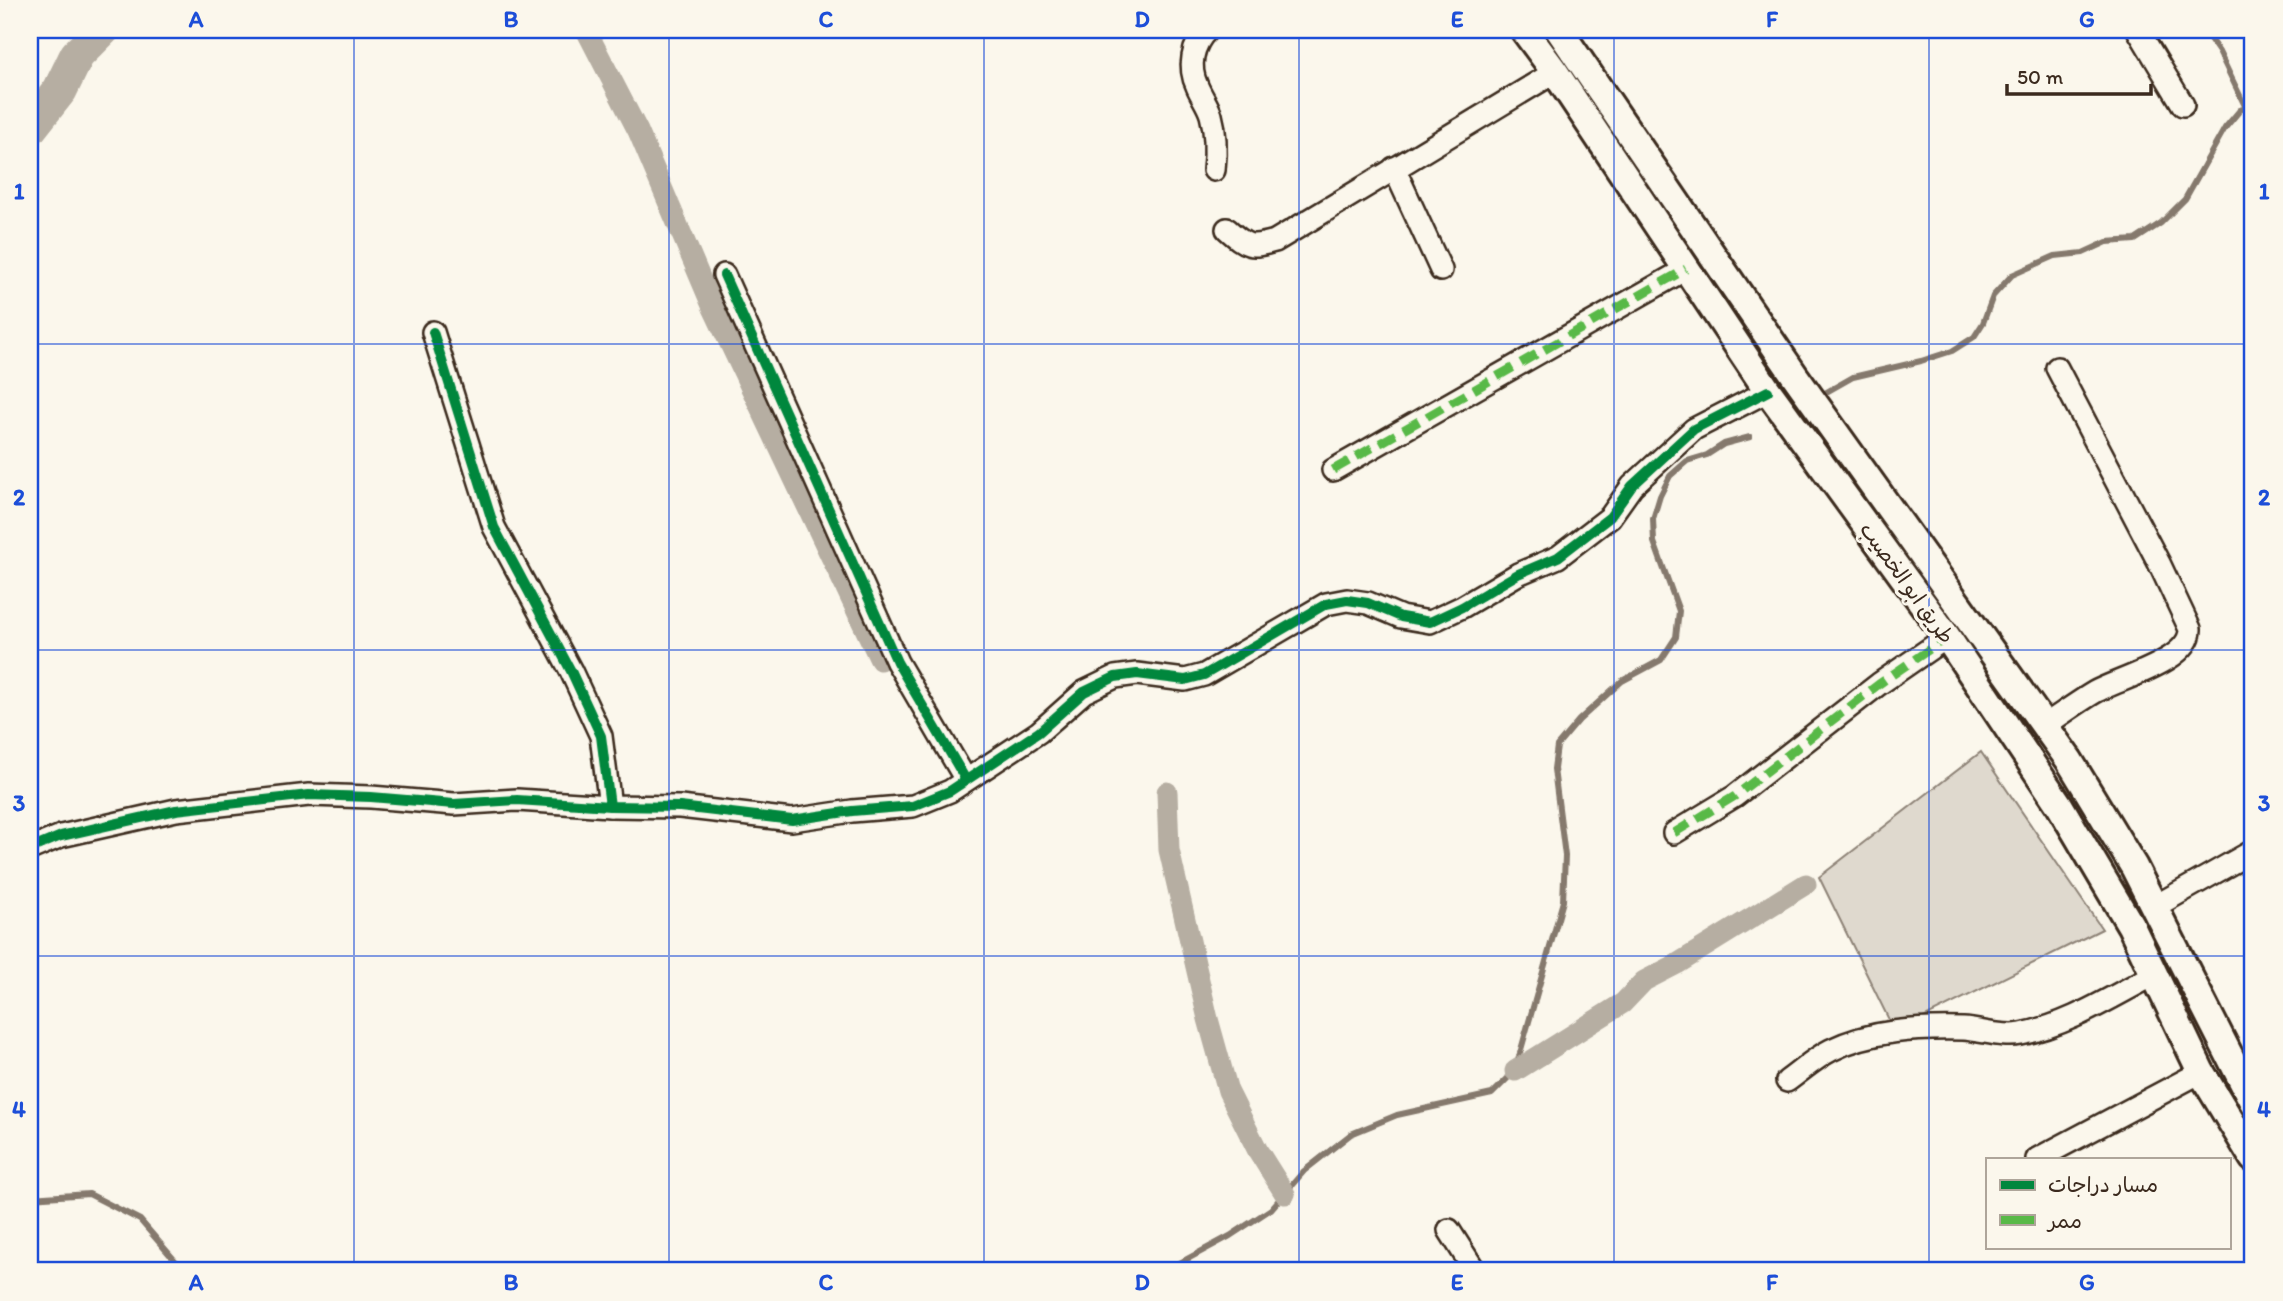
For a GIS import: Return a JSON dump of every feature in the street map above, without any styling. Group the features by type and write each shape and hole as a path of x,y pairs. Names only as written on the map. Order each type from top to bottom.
{"main road":[{"name":"طريق ابو الخصيب","path":"1524,30 1555,72 1768,391 1947,637 2060,806 2131,926 2201,1072 2253,1157"},
{"name":"طريق ابو الخصيب","path":"1559,30 1795,376 2045,725 2134,867 2253,1102"},
{"path":"2060,806 2087,791"}],"street":[{"path":"1207,30 1201,35 1191,58 1195,83 1211,113 1216,153 1214,170"},
{"path":"2138,30 2183,105"},
{"path":"1227,229 1241,242 1253,247 1275,241 1555,72"},
{"path":"1394,168 1441,270"},
{"path":"1333,470 1686,270"},
{"path":"724,275 898,662 966,780"},
{"path":"433,332 494,527 571,671 601,736 610,806"},
{"path":"2045,725 2096,691 2162,662 2185,646 2190,637 2190,629 2159,563 2057,368"},
{"path":"30,849 61,836 176,810 309,795 454,804 517,800 680,807 792,820 913,806 950,791 1039,732 1084,692 1115,677 1137,674 1185,680 1205,675 1326,604 1347,600 1368,603 1401,618 1430,622 1462,607 1518,574 1558,557 1610,517 1632,486 1694,429 1768,391"},
{"path":"1674,833 1735,796 1879,684 1947,637"},
{"path":"2154,907 2253,850"},
{"path":"1787,1081 1829,1051 1861,1038 1932,1028 2020,1035 2069,1019 2154,975"},
{"path":"2039,1158 2201,1072"},
{"path":"1449,1230 1475,1271"}],"shaded area":[{"path":"1981,752 2102,929 1895,1032 1819,877"}],"waterway":[{"path":"30,128 60,90 77,55 102,30"},
{"path":"586,30 638,131 713,308 880,660"},
{"path":"2204,30 2219,52 2246,108"},
{"path":"1823,394 1853,377 1952,351 1974,337 1983,323 1993,296 2012,275 2055,256 2083,253 2107,242 2135,240 2161,223 2185,199 2225,128 2240,110 2253,105"},
{"path":"1165,1271 1230,1236 1271,1209 1304,1171 1351,1134 1397,1115 1492,1094 1515,1071 1563,901 1565,856 1554,769 1557,746 1579,720 1622,681 1661,660 1676,637 1679,611 1654,542 1653,519 1670,476 1687,461 1707,455 1724,444 1750,437"},
{"path":"1167,792 1169,850 1208,1019 1228,1091 1258,1151 1285,1194"},
{"path":"1515,1071 1623,1003 1644,981 1677,964 1806,884"},
{"path":"30,1198 89,1194 140,1220 184,1271"}],"marked path":[{"path":"1333,470 1686,269"},
{"path":"1674,833 1735,796 1879,684 1947,637"}],"cycle path":[{"path":"724,275 897,662 966,780"},
{"path":"433,332 494,527 571,671 601,736 610,806"},
{"path":"30,849 61,836 176,810 309,795 454,804 517,800 680,807 792,820 913,806 950,791 1039,732 1084,692 1115,677 1137,674 1185,680 1204,675 1326,604 1347,600 1368,603 1401,617 1430,622 1462,607 1518,574 1558,557 1610,517 1632,486 1694,429 1768,391"}]}
